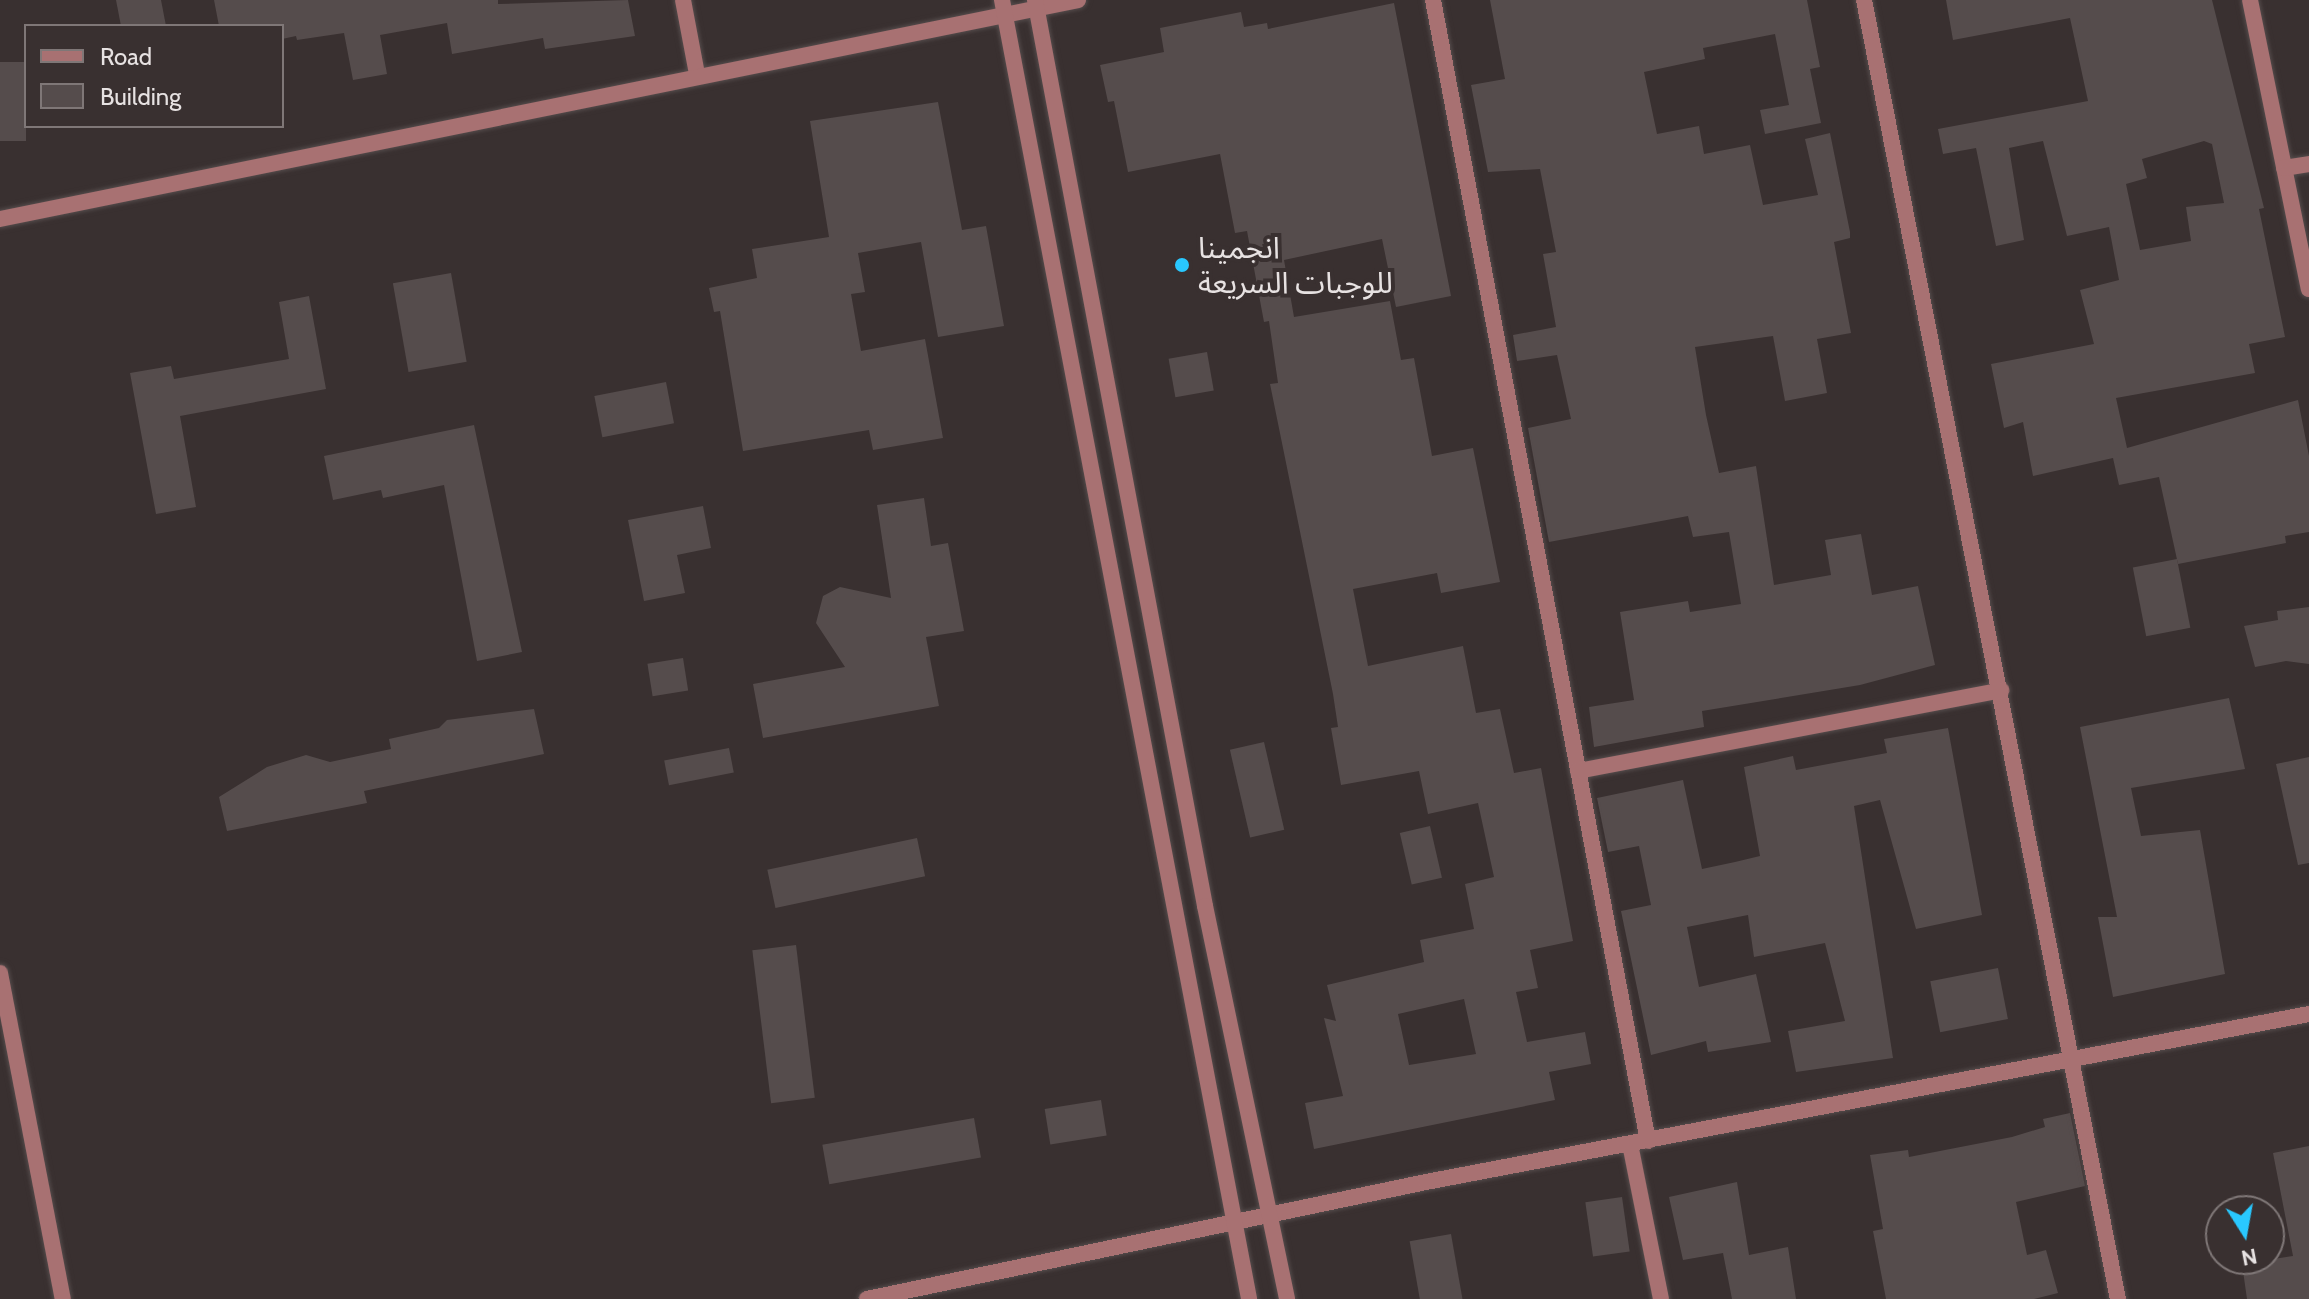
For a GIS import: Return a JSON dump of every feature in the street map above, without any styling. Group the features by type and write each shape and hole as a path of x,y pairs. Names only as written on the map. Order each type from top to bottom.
{"street":[{"path":"683,0 697,74"},
{"path":"0,219 1004,8 1078,0"},
{"path":"1433,0 1648,1141"},
{"path":"1864,0 2074,1059 2118,1299"},
{"path":"2250,0 2309,289"},
{"path":"1036,4 1205,906 1287,1299"},
{"path":"1004,8 1249,1299"},
{"path":"2284,168 2309,164"},
{"path":"1578,771 2001,690"},
{"path":"0,973 7,1042 63,1299"},
{"path":"873,1298 1630,1144 2309,1014"},
{"path":"1630,1144 1661,1299"}],"building":[{"path":"116,0 161,0 166,24 121,24"},
{"path":"214,0 498,0 498,4 628,0 635,36 545,49 543,38 452,54 447,23 380,35 387,74 353,80 344,33 297,40 296,36 284,39 284,24 219,24"},
{"path":"1490,0 1807,0 1820,67 1810,69 1821,123 1765,134 1760,110 1789,105 1775,34 1703,48 1705,59 1644,72 1657,134 1699,126 1704,154 1750,145 1763,205 1818,195 1805,139 1830,133 1850,232 1850,238 1834,242 1851,333 1817,339 1827,393 1785,401 1773,336 1695,347 1706,415 1719,473 1756,466 1774,585 1831,575 1825,540 1861,534 1872,595 1918,586 1935,665 1860,685 1702,711 1704,727 1594,747 1589,707 1634,700 1620,612 1688,601 1690,612 1741,604 1729,532 1693,537 1688,516 1549,542 1528,428 1571,419 1557,355 1517,361 1513,335 1556,327 1543,254 1556,252 1540,169 1488,172 1471,85 1505,79"},
{"path":"1946,0 2212,0 2264,208 2259,209 2285,337 2249,344 2255,373 2116,398 2127,448 2298,400 2309,456 2309,532 2285,536 2286,543 2178,564 2159,477 2119,485 2113,458 2033,476 2023,422 2004,428 1991,364 2094,344 2080,290 2119,280 2109,227 2067,236 2043,141 2009,148 2024,240 1996,246 1976,148 1943,154 1938,129 2088,101 2070,18 1953,40","holes":["2204,141 2212,144 2224,203 2186,207 2191,241 2140,250 2126,184 2147,178 2142,159"]},
{"path":"1394,3 1451,296 1396,307 1382,239 1284,260 1294,317 1390,301 1401,360 1414,358 1432,456 1473,448 1500,582 1441,593 1437,573 1353,589 1368,666 1463,646 1476,713 1500,709 1514,773 1541,768 1573,941 1530,950 1538,988 1516,992 1527,1042 1585,1032 1591,1064 1549,1072 1555,1100 1314,1149 1305,1103 1343,1096 1324,1018 1336,1021 1327,985 1424,962 1420,940 1474,929 1465,884 1494,877 1478,803 1428,814 1419,771 1341,785 1331,728 1338,727 1333,694 1270,384 1278,383 1269,321 1264,322 1247,231 1235,233 1220,154 1128,172 1114,101 1108,102 1100,65 1164,52 1160,28 1241,12 1244,27 1267,23 1268,29","holes":["1464,999 1476,1054 1409,1065 1398,1014"]},
{"path":"0,62 24,62 26,141 0,141"},
{"path":"938,102 962,230 986,226 1004,326 938,337 921,242 858,253 865,292 851,294 861,351 925,339 943,438 873,450 869,430 743,451 720,311 714,312 709,288 757,278 752,249 829,237 810,121"},
{"path":"451,273 467,362 409,372 393,283"},
{"path":"309,296 326,389 180,416 196,507 156,514 130,373 171,366 174,379 289,359 279,302"},
{"path":"1207,352 1214,390 1175,397 1169,359"},
{"path":"666,382 674,423 602,437 594,396"},
{"path":"474,425 522,652 477,661 444,485 383,498 381,490 333,500 324,456"},
{"path":"924,498 931,546 948,543 964,631 926,637 939,706 763,738 753,684 845,667 816,623 823,596 840,587 891,598 877,505"},
{"path":"703,506 711,548 677,555 685,593 644,601 628,520"},
{"path":"2177,559 2190,628 2146,636 2133,568"},
{"path":"2309,607 2309,664 2286,661 2255,667 2244,626 2278,620 2277,611"},
{"path":"683,658 688,691 653,696 647,664"},
{"path":"2229,698 2245,769 2131,788 2141,836 2200,830 2225,974 2113,997 2098,917 2117,917 2080,727"},
{"path":"534,709 544,754 364,791 367,803 227,831 219,797 267,767 306,755 330,762 391,749 389,739 439,728 447,720"},
{"path":"1948,728 1982,915 1916,929 1880,800 1854,806 1893,1058 1796,1072 1788,1031 1845,1021 1825,943 1754,957 1748,915 1687,927 1699,987 1756,974 1771,1042 1708,1052 1706,1041 1651,1055 1621,911 1651,905 1639,846 1608,852 1597,798 1683,780 1702,869 1760,856 1744,767 1793,756 1796,770 1887,753 1884,739"},
{"path":"1264,742 1284,830 1250,838 1230,750"},
{"path":"729,748 734,773 669,785 664,761"},
{"path":"2309,757 2309,863 2298,865 2276,764"},
{"path":"1430,826 1442,878 1412,885 1400,833"},
{"path":"917,838 925,876 775,908 767,870"},
{"path":"796,945 815,1098 771,1103 752,950"},
{"path":"1998,968 2008,1019 1940,1032 1930,981"},
{"path":"1101,1100 1107,1136 1050,1144 1045,1109"},
{"path":"2070,1113 2085,1186 2016,1202 2027,1255 2046,1250 2058,1293 2034,1299 1886,1299 1873,1231 1883,1229 1870,1155 1908,1150 1909,1157 2012,1137 2045,1127 2043,1119"},
{"path":"974,1118 981,1157 829,1184 822,1145"},
{"path":"2309,1146 2309,1299 2247,1299 2244,1275 2285,1275 2285,1257 2293,1256 2285,1215 2285,1195 2281,1195 2273,1153"},
{"path":"1737,1182 1749,1255 1788,1247 1796,1299 1732,1299 1723,1253 1683,1260 1669,1197"},
{"path":"1622,1197 1630,1251 1593,1257 1585,1202"},
{"path":"1451,1234 1462,1299 1420,1299 1410,1241"}],"place":[{"name":"انجمينا للوجبات السريعة","path":"1182,265"}]}
